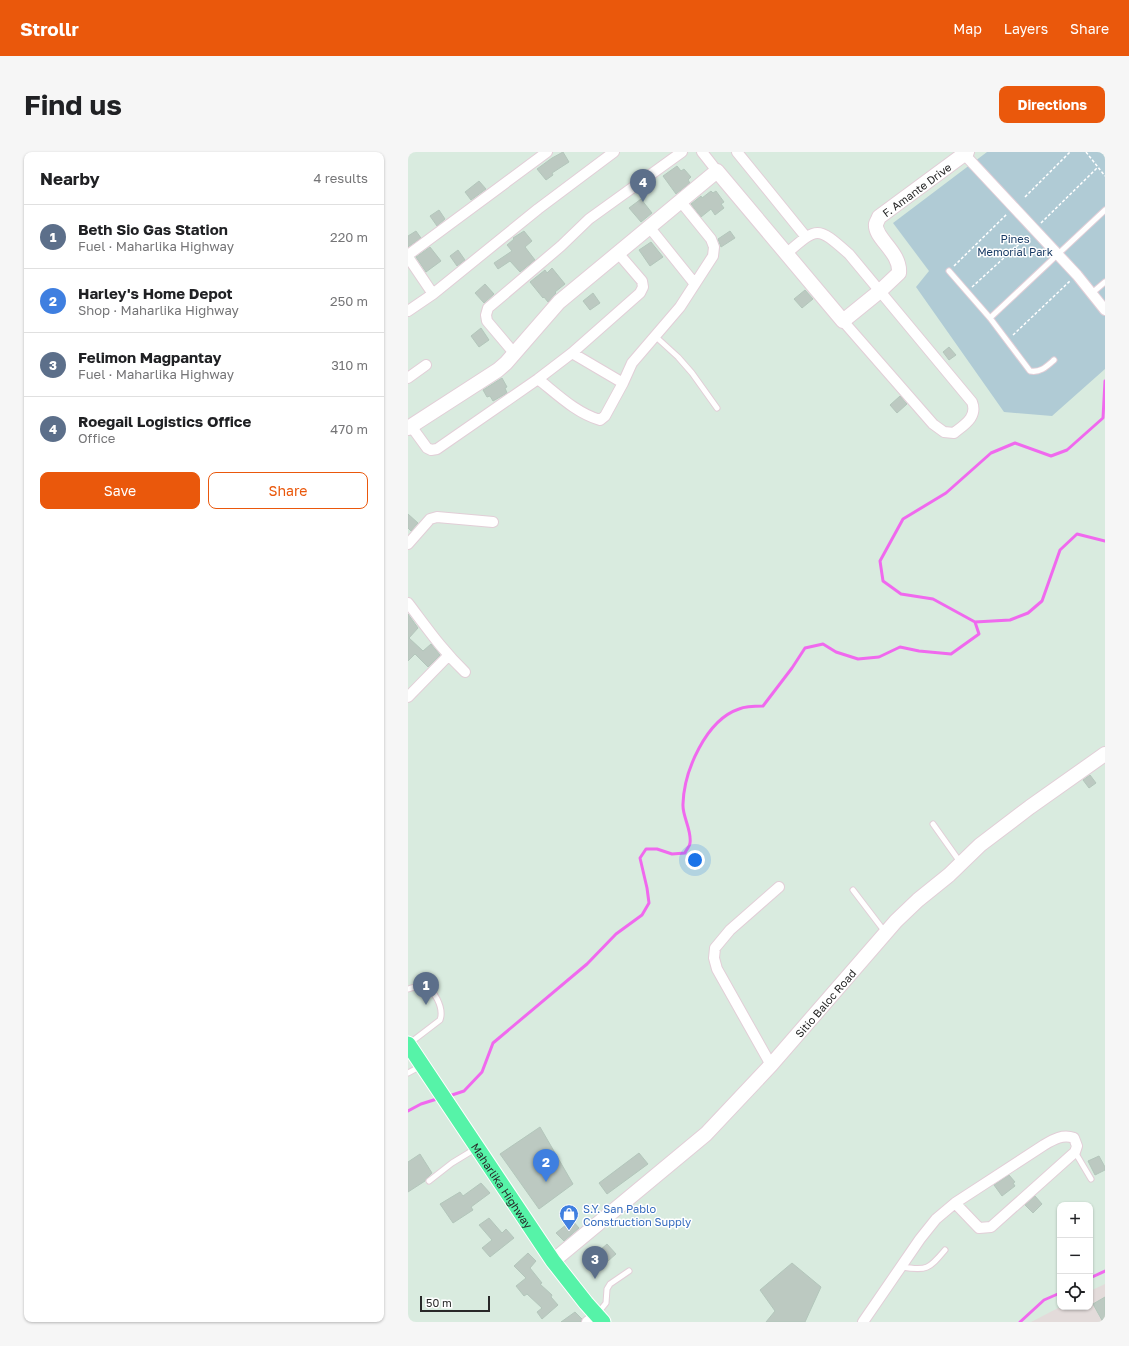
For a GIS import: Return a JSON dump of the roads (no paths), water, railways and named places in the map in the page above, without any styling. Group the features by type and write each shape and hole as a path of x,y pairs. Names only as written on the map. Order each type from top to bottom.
{"main road":[{"name":"Maharlika Highway","path":"408,1044 553,1261 595,1320"}],"street":[{"path":"433,294 408,256 547,152"},
{"path":"408,311 433,294 538,209 614,152"},
{"path":"514,353 487,321 486,314 488,308 561,246 589,219 682,152"},
{"path":"702,152 786,254 843,321 934,424 944,432 954,432 972,416 974,408 972,402 849,254 830,237 822,233 816,233 806,237 786,254"},
{"path":"737,152 806,237"},
{"path":"964,153 1028,224 1077,275 1105,310"},
{"name":"F. Amante Drive","path":"843,321 880,291 899,273 899,266 896,256 878,231 876,224 879,218 964,153"},
{"path":"618,253 642,281 643,287 640,293 572,353 538,379 437,449 431,450 427,448 409,427 498,370 559,302 618,253 650,228 717,171"},
{"path":"538,379 572,405 592,417 600,420 605,416 632,363 680,307 713,256 714,247 711,239 681,202"},
{"path":"650,228 695,284"},
{"path":"572,353 623,383"},
{"path":"408,378 426,365"},
{"path":"408,544 430,519 437,517 493,522"},
{"path":"408,603 429,633 448,656 465,672"},
{"path":"408,697 448,656"},
{"name":"Sitio Baloc Road","path":"553,1261 706,1134 771,1065 885,933 918,900 949,875 986,840 1105,754"},
{"path":"771,1065 717,969 714,958 715,948 730,930 779,887"},
{"path":"863,1322 920,1239 936,1220 955,1203 1056,1138 1068,1136 1074,1138 1077,1146 1075,1152 991,1227 979,1228 955,1203"}],"lane":[{"path":"990,318 1105,210"},
{"path":"949,271 990,318 1030,371 1036,372 1043,369 1054,360"},
{"path":"1092,293 1105,282"},
{"path":"655,336 678,357 692,373 717,408"},
{"path":"933,824 961,863"},
{"path":"853,890 885,933"},
{"path":"408,989 421,986 428,988 434,993 442,1012 440,1020 408,1044"},
{"path":"408,1073 422,1065"},
{"path":"428,1181 452,1163 477,1148"},
{"path":"1075,1152 1091,1179"},
{"path":"902,1267 919,1270 927,1267 945,1250"},
{"path":"595,1320 606,1303 607,1289 610,1284 628,1271"}],"waterway":[{"path":"1105,381 1103,418 1067,450 1051,456 1015,443 991,453 946,493 903,519 880,561 883,581 901,594 933,599 975,622 1010,620 1028,613 1042,601 1060,550 1077,534 1105,541"},
{"path":"449,1096 464,1091 482,1072 493,1043 587,964 616,934 642,915 649,903 640,858 646,849 657,849 672,854 685,853 689,847 690,833 683,809 684,791 692,762 707,735 716,724 727,715 739,709 763,706 792,668 805,648 823,644 836,652 858,659 879,657 900,647 919,651 951,654 979,634 975,622"},
{"path":"408,1111 421,1104 440,1098"},
{"path":"1093,1277 1105,1271"},
{"path":"1020,1322 1044,1300 1057,1294"}],"place":[{"name":"Roegail Logistics Office","path":"643,202"},
{"name":"Beth Sio Gas Station","path":"426,1005"},
{"name":"Harley's Home Depot","path":"546,1182"},
{"name":"S.Y. San Pablo Construction Supply","path":"569,1231"},
{"name":"Felimon Magpantay","path":"595,1279"}],"park label":[{"name":"Pines Memorial Park","path":"1015,244"}]}
